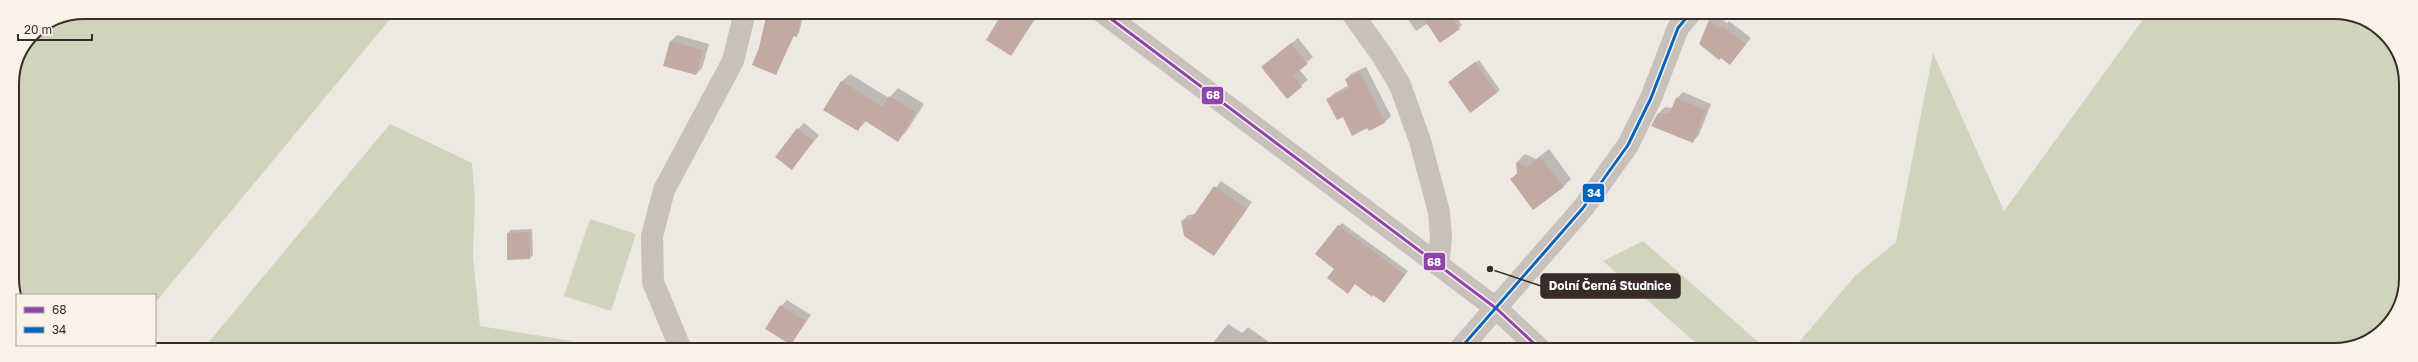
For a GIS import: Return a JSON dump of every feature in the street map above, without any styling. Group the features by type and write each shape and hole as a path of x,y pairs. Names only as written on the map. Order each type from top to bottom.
{"street":[{"path":"677,343 653,282 652,236 664,190 733,61 743,19"},
{"path":"1111,19 1497,309 1533,343"},
{"path":"1356,19 1382,55 1400,85 1420,141 1439,212 1441,238 1438,265"},
{"path":"1465,343 1497,309 1583,208 1628,145 1650,98 1678,28 1685,19"}],"green space":[{"path":"84,19 390,19 156,302 156,294 21,294 19,278 20,71 30,48 38,38 48,30 71,20"},
{"path":"2143,19 2334,19 2351,21 2367,28 2377,35 2386,44 2394,59 2398,71 2399,84 2399,278 2397,295 2386,318 2377,327 2355,340 2334,343 1798,343 1856,275 1896,242 1933,53 2004,211"},
{"path":"390,124 472,163 475,199 473,256 480,326 572,341 571,343 208,343"},
{"path":"590,219 636,234 611,311 564,296"},
{"path":"1643,241 1759,343 1696,343 1603,261"}],"building":[{"path":"765,19 801,19 797,37 793,36 776,75 752,65 759,48"},
{"path":"999,19 1035,19 1011,56 986,40"},
{"path":"1424,19 1453,19 1460,29 1440,43"},
{"path":"1709,20 1720,29 1722,26 1746,44 1730,65 1721,58 1719,60 1699,44"},
{"path":"670,41 703,50 696,75 663,66"},
{"path":"1291,43 1308,64 1293,75 1302,87 1287,99 1261,67"},
{"path":"1475,62 1497,93 1470,113 1448,82"},
{"path":"1360,72 1385,123 1369,131 1367,128 1352,136 1343,117 1337,120 1326,99 1349,88 1345,79"},
{"path":"841,81 883,107 889,96 916,112 898,142 864,120 858,131 823,110"},
{"path":"1676,98 1706,110 1693,143 1651,126 1658,113 1669,114"},
{"path":"797,128 813,141 792,170 775,157"},
{"path":"1540,157 1564,187 1533,210 1510,179 1517,174 1516,162 1527,167"},
{"path":"1214,186 1247,209 1214,256 1184,236 1181,221 1191,219"},
{"path":"1338,225 1405,275 1384,303 1373,295 1372,297 1355,284 1348,294 1327,278 1334,269 1315,254"},
{"path":"530,232 530,259 507,260 507,233"},
{"path":"780,305 806,321 792,343 788,343 765,329"}],"transit line":[{"name":"68","path":"1111,19 1497,309 1533,343"},
{"name":"34","path":"1465,343 1583,208 1628,145 1651,98 1678,28 1685,19"}],"place":[{"name":"Dolní Černá Studnice","path":"1490,269"}]}
